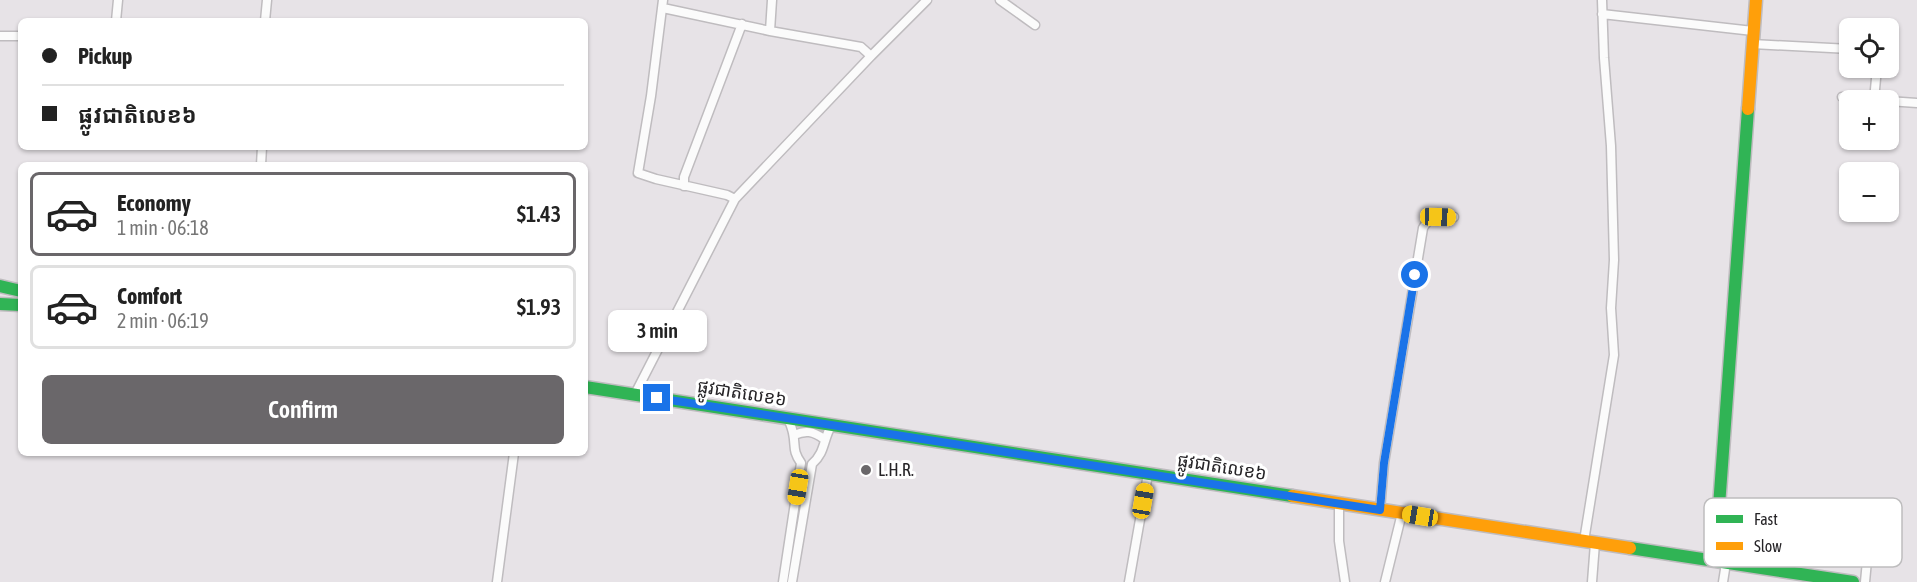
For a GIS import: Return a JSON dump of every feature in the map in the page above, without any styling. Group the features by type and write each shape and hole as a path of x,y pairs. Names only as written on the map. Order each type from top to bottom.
{"main road":[{"path":"1724,498 1756,0"},
{"path":"0,286 18,290"},
{"path":"0,304 18,305"},
{"name":"ផ្លូវជាតិលេខ៦","path":"588,387 1704,560"},
{"name":"ផ្លូវជាតិលេខ៦","path":"1753,567 1853,582"}],"street":[{"path":"117,18 118,0"},
{"path":"265,18 267,0"},
{"path":"770,31 772,0"},
{"path":"635,394 735,199 927,0"},
{"path":"1000,0 1035,25"},
{"path":"1592,582 1590,542 1614,355 1611,308 1614,260 1611,146 1602,0"},
{"path":"735,199 727,195 640,174 637,170 651,96 663,4 770,31 861,47 871,56"},
{"path":"1602,14 1753,31"},
{"path":"684,186 684,177 742,24"},
{"path":"0,36 18,36"},
{"path":"1752,44 1839,48"},
{"path":"1899,102 1917,104"},
{"path":"1380,510 1384,463 1423,228 1430,219 1454,217"},
{"path":"783,582 801,463 795,454 794,435 788,418"},
{"path":"792,582 812,464 824,450 824,439 831,426"},
{"path":"794,435 803,431 814,432 824,439"},
{"path":"497,582 514,456"},
{"path":"1129,582 1148,474"},
{"path":"1340,503 1339,541 1345,582"},
{"path":"1385,582 1402,513"},
{"path":"1721,567 1723,582"},
{"path":"1865,582 1866,567"}],"traffic: fast":[{"path":"1720,498 1748,109"},
{"path":"0,286 18,290"},
{"path":"0,304 18,305"},
{"path":"588,387 1292,496"},
{"path":"1630,548 1704,559"},
{"path":"1755,567 1853,582"}],"traffic: slow":[{"path":"1748,109 1756,0"},
{"path":"1292,496 1630,548"}],"place":[{"name":"L.H.R.","path":"866,470"}],"route":[{"path":"657,398 1380,510 1384,463 1415,275"}]}
